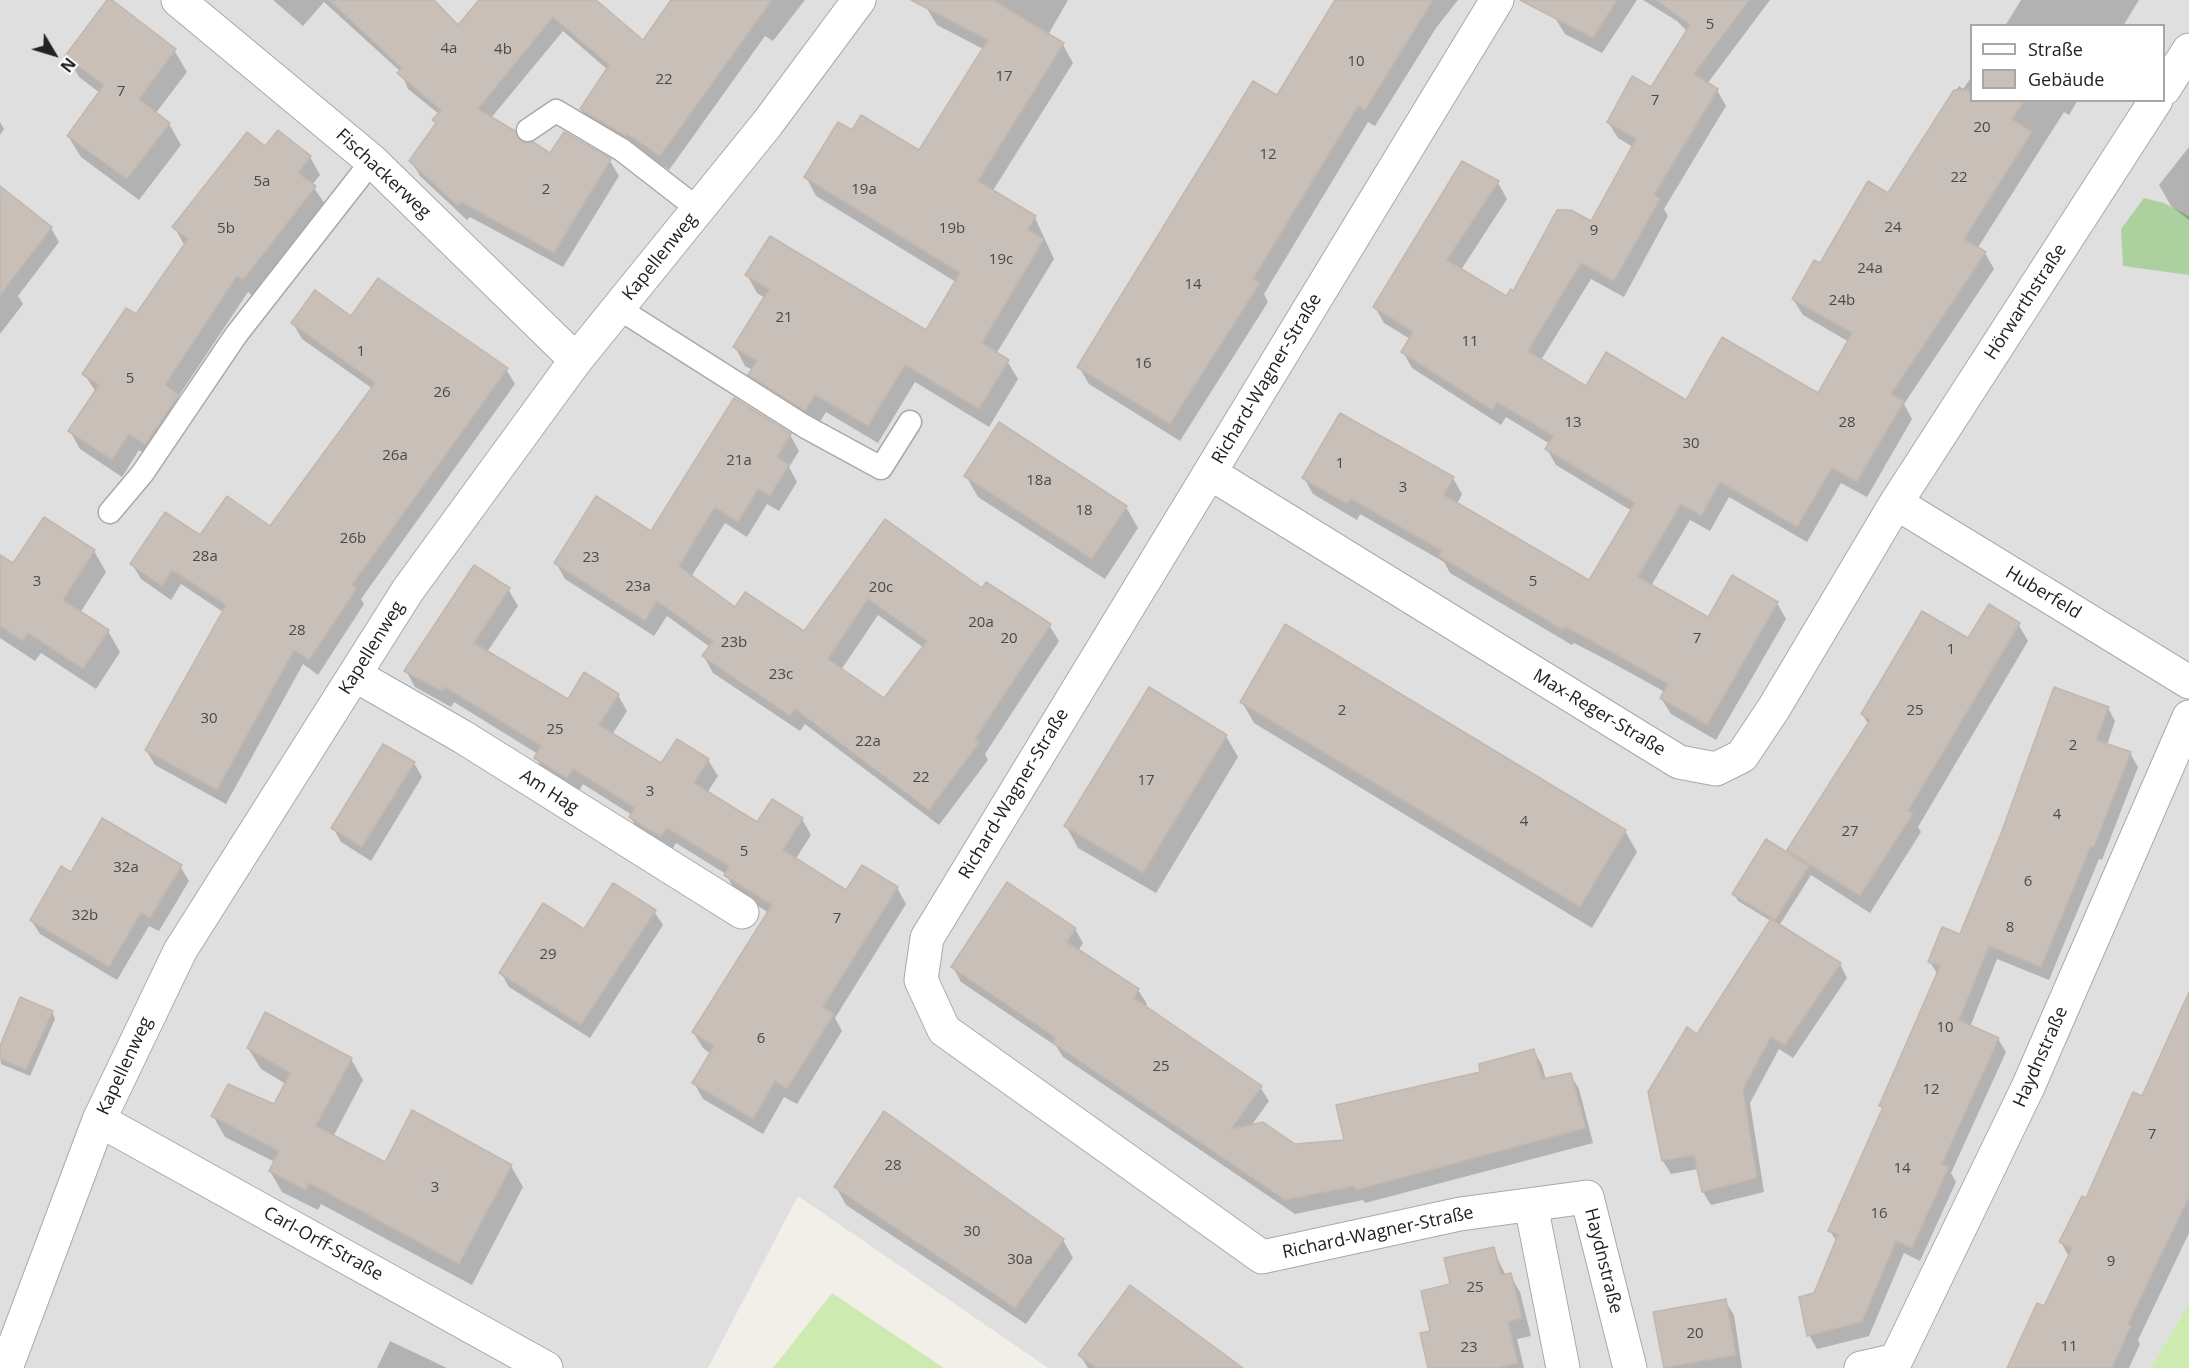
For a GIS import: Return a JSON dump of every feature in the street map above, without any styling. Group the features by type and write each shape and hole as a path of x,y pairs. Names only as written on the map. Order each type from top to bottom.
{"street":[{"name":"Fischackerweg","path":"178,0 372,161 576,360"},
{"name":"Kapellenweg","path":"6,1368 99,1120 180,951 408,590 576,360 767,124 860,0"},
{"name":"Richard-Wagner-Straße","path":"1497,0 927,938 921,980 944,1030 1262,1257 1460,1214 1531,1204"},
{"path":"2165,86 2189,50"},
{"name":"Hörwarthstraße","path":"1896,503 2155,102"},
{"name":"Max-Reger-Straße","path":"1210,473 1679,762 1716,769 1742,756 1774,708 1896,503"},
{"name":"Huberfeld","path":"1896,503 2189,682"},
{"name":"Am Hag","path":"355,675 463,737 742,912"},
{"name":"Haydnstraße","path":"1861,1368 1896,1360 2028,1087 2189,717"},
{"name":"Carl-Orff-Straße","path":"99,1120 546,1368"},
{"name":"Haydnstraße","path":"1531,1204 1587,1197 1630,1368"},
{"path":"1531,1204 1563,1368"}],"lane":[{"path":"528,130 556,111 622,150 698,209"},
{"path":"110,512 142,474 236,335 372,161"},
{"path":"618,308 804,426 881,468 910,422"}],"shaded area":[{"path":"0,0 2189,0 2189,1302 2151,1368 1048,1368 798,1196 708,1368 0,1368"}],"green space":[{"path":"2144,198 2164,203 2189,216 2189,275 2123,266 2121,229"},
{"path":"832,1293 944,1368 773,1368"},
{"path":"2189,1302 2189,1368 2151,1368"}],"building":[{"path":"107,0 112,0 176,49 139,99 170,123 127,179 67,136 104,85 65,56"},
{"path":"329,0 434,0 458,25 479,0 596,0 643,40 671,0 772,0 660,156 627,134 626,136 580,109 609,65 553,17 478,109 515,131 523,142 533,142 550,153 564,132 611,159 554,253 461,202 458,206 409,161 436,123 432,120 441,110 397,73 402,68"},
{"path":"911,0 993,0 1064,43 978,181 1036,216 1028,230 1044,239 982,343 1009,360 979,409 905,365 868,426 815,395 805,411 748,375 757,361 733,347 769,289 745,275 770,236 926,330 960,273 804,177 838,122 852,130 861,115 919,150 988,40"},
{"path":"1335,0 1433,0 1365,110 1358,106 1253,279 1260,283 1170,424 1077,367 1253,81 1277,95"},
{"path":"1520,0 1617,0 1593,38"},
{"path":"1656,0 1749,0 1694,74 1718,89 1654,195 1660,199 1614,281 1581,263 1528,351 1586,386 1606,352 1686,400 1722,337 1818,393 1852,333 1792,299 1814,260 1820,263 1868,181 1888,193 1954,90 1968,90 1970,102 2024,102 2012,119 2032,132 1964,239 1986,252 1891,394 1904,401 1857,482 1832,468 1797,527 1720,482 1701,516 1681,504 1638,577 1708,617 1732,575 1778,602 1707,725 1660,698 1668,684 1565,627 1563,630 1439,556 1442,551 1351,499 1347,504 1302,478 1340,413 1454,477 1444,495 1589,580 1635,503 1545,449 1553,436 1497,402 1492,410 1401,352 1413,332 1373,307 1462,161 1499,181 1447,260 1506,296 1511,289 1513,291 1557,210 1571,210 1591,221 1636,139 1607,122 1632,76 1651,87 1690,25"},
{"path":"278,130 311,156 298,173 316,186 243,280 237,276 165,385 179,395 145,445 129,434 112,460 68,431 99,385 82,374 126,308 136,314 188,239 172,227 247,132 265,146"},
{"path":"0,186 52,227 0,295"},
{"path":"378,278 508,368 352,585 357,588 309,660 294,650 217,790 145,750 226,605 172,570 162,586 130,564 165,512 200,535 227,496 270,526 375,383 291,323 315,290 351,316"},
{"path":"734,398 791,434 777,457 789,465 770,496 758,489 738,522 715,507 679,566 735,607 745,592 804,631 885,519 982,588 986,582 1051,624 975,739 980,742 929,810 795,709 790,716 702,656 713,641 657,601 645,621 554,563 596,496 651,531","holes":["868,599 927,641 884,698 828,659"]},
{"path":"999,422 1127,506 1092,559 964,476"},
{"path":"44,517 95,550 63,600 109,630 83,669 28,633 23,641 0,626 0,555 13,563"},
{"path":"474,565 510,588 474,643 568,699 584,672 619,694 599,725 661,763 677,739 709,759 694,783 757,822 772,799 803,818 783,850 846,890 862,865 898,887 823,1007 834,1014 787,1089 775,1081 753,1119 692,1083 714,1046 692,1032 772,905 724,875 729,866 667,828 661,837 629,817 635,808 573,769 567,778 534,758 541,746 445,687 442,691 404,671"},
{"path":"1989,604 2020,623 1908,811 1913,814 1860,896 1787,850 1870,720 1861,714 1922,611 1968,638"},
{"path":"1285,624 1626,830 1580,907 1240,702"},
{"path":"1149,687 1227,735 1143,873 1064,826"},
{"path":"2054,687 2109,707 2096,740 2131,752 2094,847 2091,846 2041,967 1989,946 1959,1020 1999,1038 1942,1164 1949,1167 1912,1248 1896,1241 1862,1322 1807,1336 1799,1297 1814,1293 1838,1235 1828,1231 1883,1107 1879,1106 1940,966 1928,962 1942,927 1960,934 2002,831"},
{"path":"383,744 415,762 362,847 331,828"},
{"path":"102,818 182,865 150,918 141,913 109,967 30,920 61,866 71,872"},
{"path":"1766,839 1809,866 1775,920 1732,894"},
{"path":"1007,882 1076,928 1067,942 1139,989 1134,998 1262,1086 1231,1129 1263,1122 1295,1144 1344,1140 1336,1105 1480,1072 1479,1064 1534,1049 1542,1079 1571,1073 1586,1128 1356,1190 1355,1186 1285,1200 1053,1043 1056,1038 951,967"},
{"path":"613,883 656,910 581,1025 499,973 543,903 584,929"},
{"path":"1771,919 1841,963 1785,1045 1771,1037 1743,1089 1757,1178 1702,1192 1694,1155 1662,1161 1648,1092 1687,1027 1697,1034"},
{"path":"2189,992 2189,1197 2128,1324 2131,1326 2112,1368 2007,1368 2037,1303 2044,1306 2072,1248 2059,1242 2082,1196 2086,1198 2133,1092 2142,1096"},
{"path":"20,997 53,1011 26,1070 0,1059 0,1046"},
{"path":"265,1012 352,1058 316,1126 385,1162 412,1110 512,1165 459,1264 309,1183 305,1190 269,1171 279,1151 211,1116 228,1084 274,1104 290,1073 247,1048"},
{"path":"884,1111 1064,1239 1015,1308 834,1187"},
{"path":"1494,1247 1501,1275 1511,1273 1522,1318 1508,1322 1518,1363 1498,1368 1428,1368 1420,1333 1430,1331 1421,1291 1450,1284 1444,1258"},
{"path":"1130,1285 1243,1368 1097,1368 1078,1355"},
{"path":"1726,1299 1736,1355 1664,1368 1653,1312"}]}
